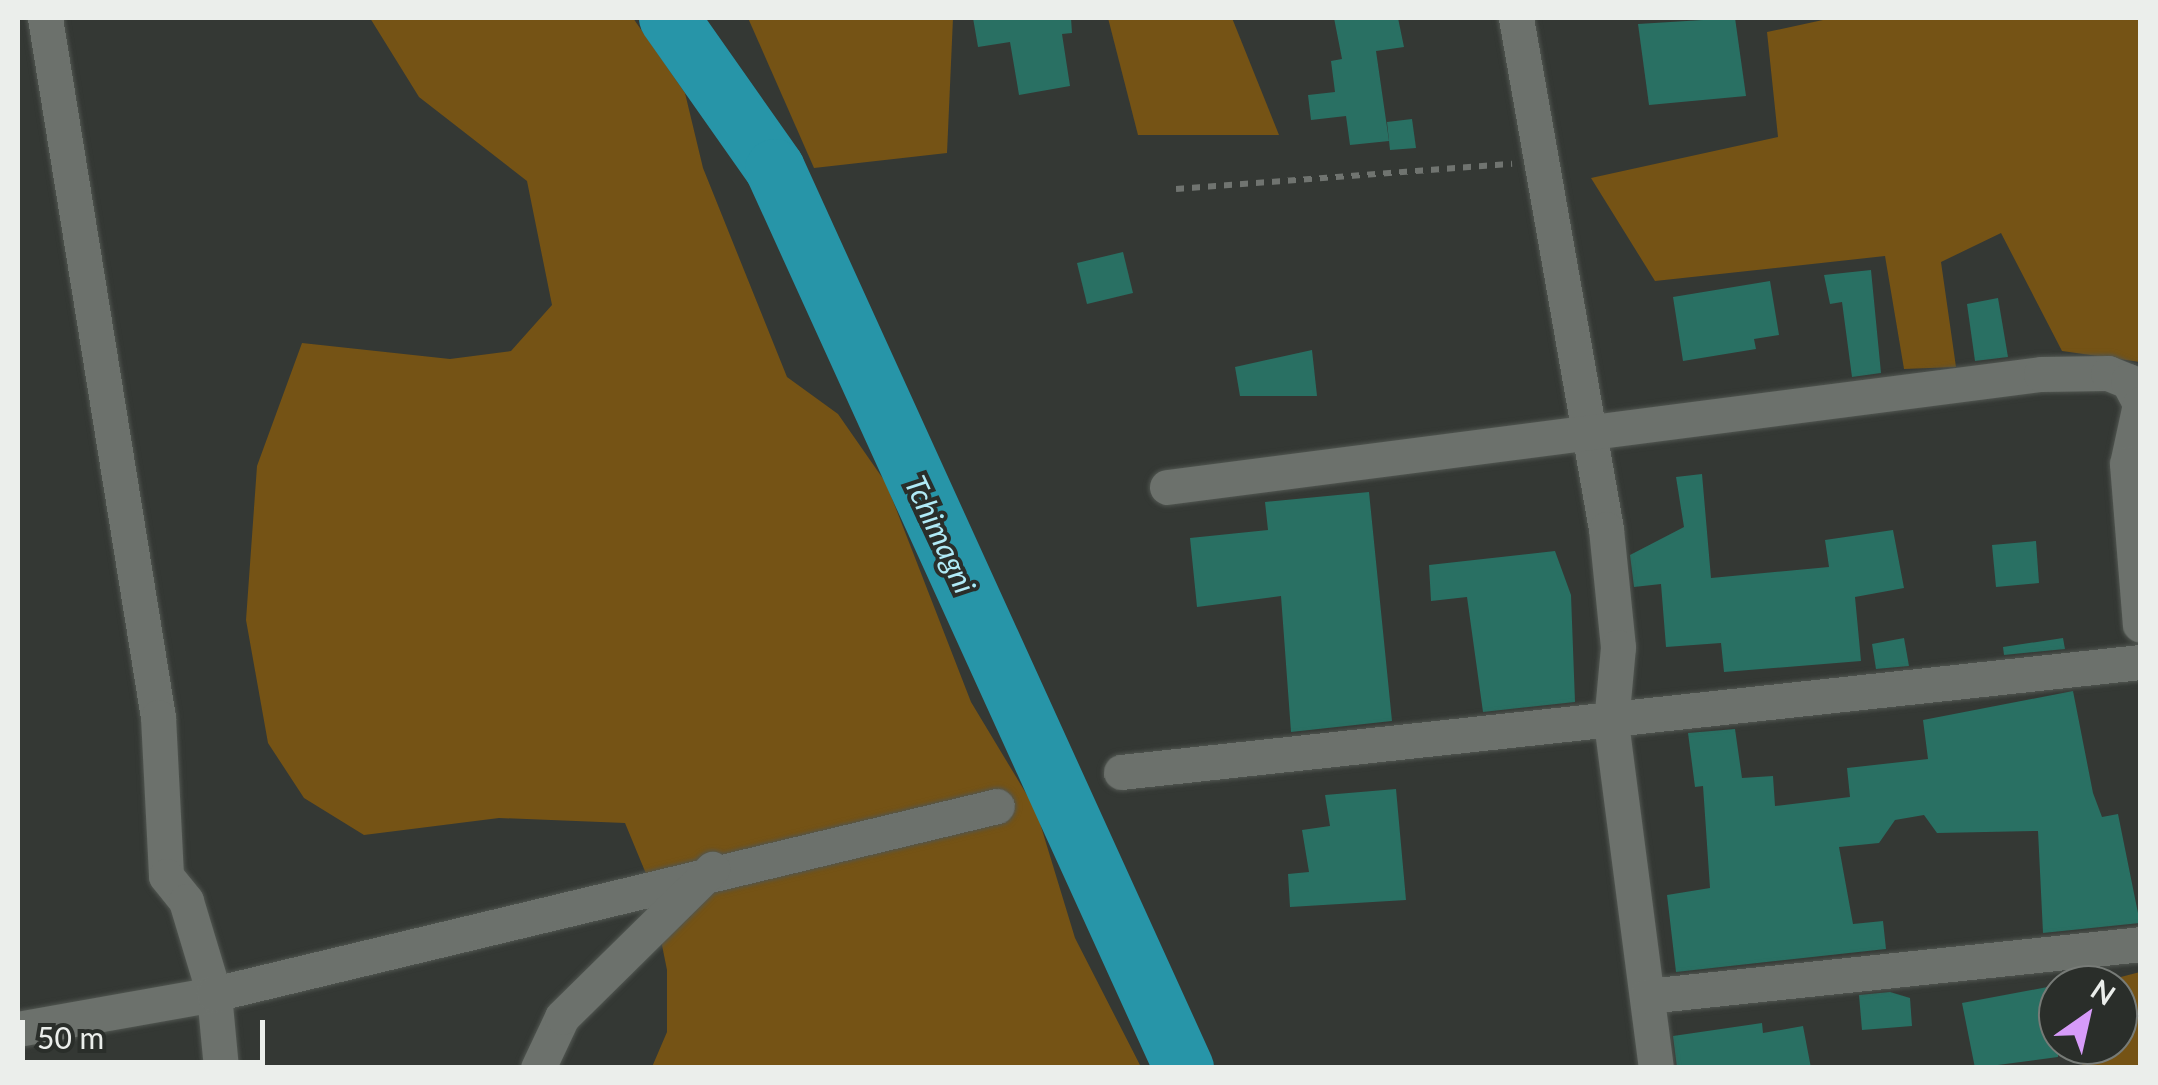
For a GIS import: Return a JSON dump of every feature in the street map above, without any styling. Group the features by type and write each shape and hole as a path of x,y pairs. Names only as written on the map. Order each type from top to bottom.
{"street":[{"path":"45,18 158,717 166,876 186,901 214,994 221,1068"},
{"path":"1516,18 1543,162 1618,647 1611,722 1656,1068"},
{"path":"1167,487 1586,436 2041,374 2108,374 2128,381 2140,404 2127,464 2140,624"},
{"path":"1121,772 2140,662"},
{"path":"18,1030 214,994 712,868 998,806"},
{"path":"538,1068 562,1017 712,868"},
{"path":"1647,996 2140,944"}],"path":[{"path":"1176,189 1543,162"}],"shaded area":[{"path":"370,18 633,18 685,93 703,168 787,377 838,414 886,483 971,702 1036,810 1075,938 1141,1067 652,1067 667,1032 667,970 649,881 625,823 499,818 364,835 304,798 268,743 246,620 257,466 302,343 450,359 511,351 552,305 527,181 419,97"},
{"path":"748,18 953,18 947,153 814,168"},
{"path":"1108,18 1232,18 1279,135 1138,135"},
{"path":"1832,18 2140,18 2140,362 2062,351 2001,233 1941,262 1956,367 1904,369 1885,256 1655,281 1591,178 1778,137 1767,32"},
{"path":"2138,973 2140,1067 2082,1067 2138,1065"}],"building":[{"path":"973,18 1071,18 1072,33 1062,34 1070,86 1019,95 1010,42 978,47"},
{"path":"1334,18 1398,18 1404,47 1376,51 1389,141 1350,145 1346,116 1311,120 1308,95 1335,92 1331,61 1342,59"},
{"path":"1735,18 1746,96 1649,105 1638,24"},
{"path":"1412,119 1416,148 1390,150 1387,122"},
{"path":"1123,252 1133,293 1087,304 1077,263"},
{"path":"1871,270 1881,373 1852,377 1842,302 1830,304 1824,275"},
{"path":"1770,281 1779,335 1754,339 1756,349 1683,361 1673,297"},
{"path":"1998,298 2008,357 1975,361 1967,304"},
{"path":"1312,350 1317,396 1240,396 1235,367"},
{"path":"1702,474 1711,578 1829,567 1825,540 1893,530 1904,588 1855,597 1861,661 1724,672 1721,643 1666,647 1661,584 1634,587 1630,555 1684,527 1676,477"},
{"path":"1369,492 1392,721 1291,732 1281,596 1197,607 1190,538 1268,530 1265,502"},
{"path":"2036,541 2039,583 1996,587 1992,545"},
{"path":"1555,551 1571,595 1575,702 1483,712 1467,597 1431,601 1429,565"},
{"path":"1904,638 1909,666 1876,669 1872,644"},
{"path":"2063,638 2065,649 2004,655 2003,647"},
{"path":"2073,691 2093,793 2102,817 2118,814 2140,923 2043,933 2038,831 1937,833 1924,815 1895,820 1879,843 1839,847 1853,924 1883,921 1886,949 1676,972 1667,895 1710,888 1703,786 1695,787 1688,733 1735,729 1742,778 1773,776 1775,806 1850,797 1847,768 1928,759 1923,720"},
{"path":"1396,789 1406,900 1290,907 1288,874 1309,872 1302,830 1330,826 1325,795"},
{"path":"2038,989 2038,1060 1975,1068 1962,1003"},
{"path":"1890,992 1910,998 1912,1026 1862,1030 1859,995"},
{"path":"1762,1023 1763,1033 1803,1026 1811,1068 1677,1068 1673,1036"}],"waterway":[{"name":"Tchimagni","path":"669,18 775,169 1184,1068"}]}
